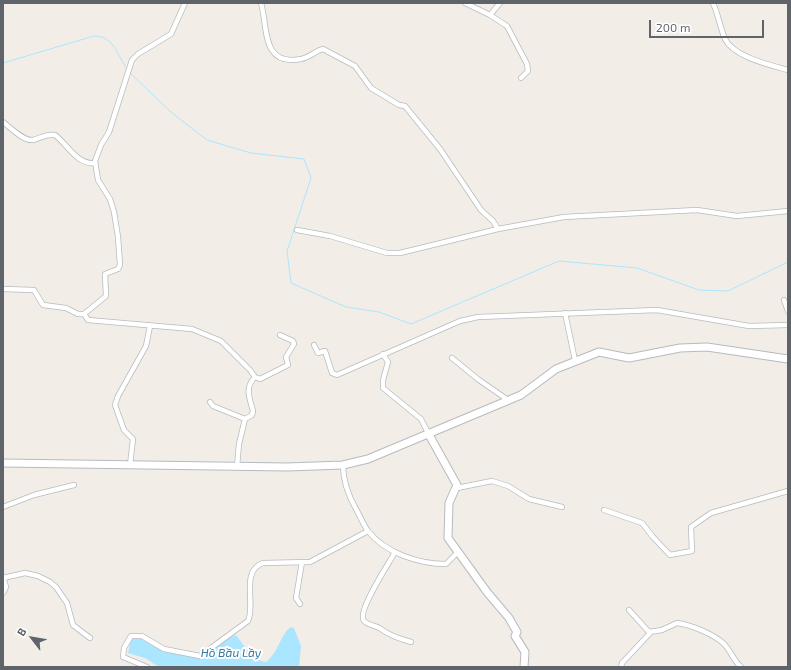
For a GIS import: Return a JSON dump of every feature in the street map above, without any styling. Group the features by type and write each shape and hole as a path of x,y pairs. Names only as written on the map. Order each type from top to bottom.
{"street":[{"path":"3,289 34,290 43,305 66,308 78,314 84,314 106,296 105,274 118,268 120,265 118,237 114,212 110,199 98,180 95,163 101,145 110,132 134,57 171,34 185,3"},
{"path":"261,3 266,36 276,56 284,59 300,60 323,49 352,64 371,88 399,105 405,106 440,149 481,210 493,220 498,229"},
{"path":"465,3 490,15 507,26 514,37 528,68 527,73 521,78"},
{"path":"490,15 500,3"},
{"path":"713,3 722,32 730,46 752,58 788,70"},
{"path":"3,122 28,139 34,140 50,134 55,136 82,161 89,164 95,163"},
{"path":"297,230 330,236 387,252 400,253 498,229 573,216 697,210 737,216 788,211"},
{"path":"784,300 788,311"},
{"path":"314,345 318,353 325,351 332,373 337,375 470,318 657,310 749,326 788,325"},
{"path":"565,313 575,360"},
{"path":"84,314 85,318 88,320 186,328 216,338 250,370 255,377 260,379 288,365 286,357 294,344 293,341 280,335"},
{"path":"130,465 133,439 124,430 115,405 118,396 146,346 150,326"},
{"path":"3,463 287,467 343,465 368,459 524,394 551,372 575,360 602,352 629,358 680,348 703,346 788,359"},
{"path":"384,354 388,362 383,380 383,388 418,417 455,480 457,488 449,503 447,533 450,543 514,625 517,632 516,636 525,652 524,667"},
{"path":"452,358 479,380 508,400"},
{"path":"238,466 239,444 245,420 253,413 248,388 255,377"},
{"path":"210,402 213,406 245,420"},
{"path":"343,465 347,492 368,531 377,540 395,552 413,559 442,564 449,562 458,552"},
{"path":"457,488 492,481 508,486 529,499 562,507"},
{"path":"3,507 34,496 74,485"},
{"path":"604,510 642,523 668,554 672,555 692,550 691,527 708,514 788,491"},
{"path":"147,667 123,657 124,648 132,636 142,636 164,648 200,656 248,622 250,615 250,590 252,574 256,567 263,564 313,560 368,531"},
{"path":"395,552 366,603 363,618 364,621 374,627 380,628 386,634 411,642"},
{"path":"300,604 296,598 302,562"},
{"path":"3,593 6,587 3,577 24,573 38,576 50,582 67,603 72,625 90,638"},
{"path":"629,610 651,632"},
{"path":"621,667 622,662 651,632 662,630 677,623 698,630 723,643 734,661 741,667"}],"water":[{"name":"Hồ Bầu Lầy","path":"291,627 294,628 301,646 299,667 159,667 145,658 128,653 131,638 135,637 141,638 155,647 166,651 202,656 225,639 236,635 252,655 261,661 266,662 274,653"}],"waterway":[{"path":"3,63 94,36 106,39 111,43 127,69"},
{"path":"130,73 172,113 207,140 251,153 304,159 311,178 287,251 291,283 346,307 379,312 411,324 559,261 637,268 699,290 728,291 788,262"}]}
